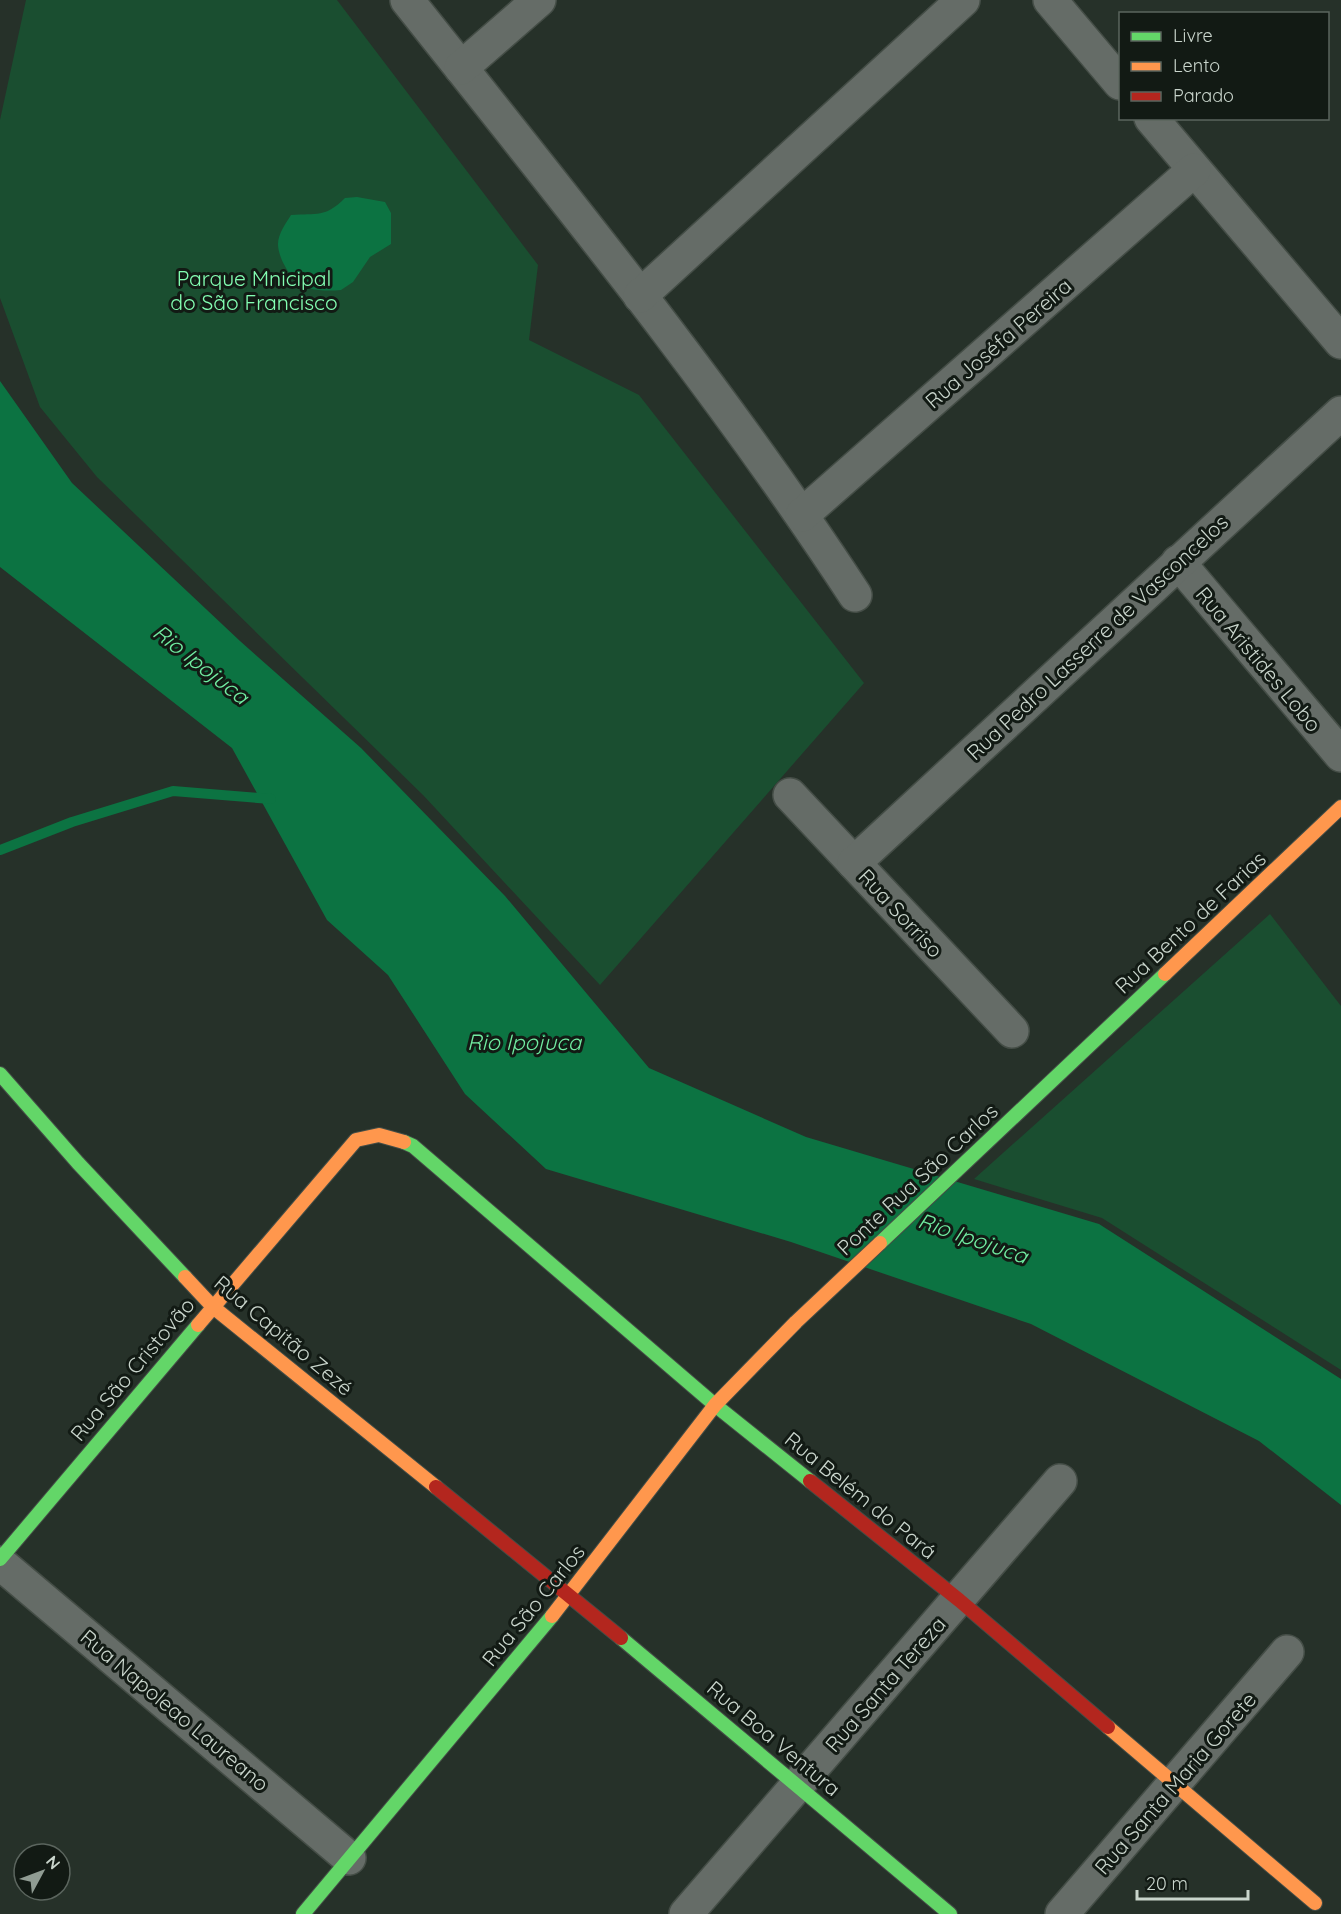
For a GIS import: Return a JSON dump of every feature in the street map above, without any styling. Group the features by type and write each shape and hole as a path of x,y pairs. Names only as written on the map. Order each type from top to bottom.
{"street":[{"path":"407,0 640,296 802,515 855,595"},
{"path":"461,68 539,0"},
{"path":"640,296 963,0"},
{"path":"1050,0 1119,82"},
{"path":"1153,120 1341,342"},
{"name":"Rua Joséfa Pereira","path":"802,515 1194,170"},
{"name":"Rua Pedro Lasserre de Vasconcelos","path":"854,862 1341,413"},
{"name":"Rua Aristides Lobo","path":"1178,562 1341,755"},
{"name":"Rua Sorriso","path":"790,795 1011,1031"},
{"name":"Rua Bento de Farias","path":"1067,1066 1341,807"},
{"name":"Ponte Rua São Carlos","path":"796,1322 1067,1066"},
{"name":"Rua Capitão Zezé","path":"0,1074 78,1163 213,1307 570,1595"},
{"name":"Rua São Cristovão","path":"0,1561 356,1140 374,1134"},
{"name":"Rua Belém do Pará","path":"374,1134 393,1136 413,1146 715,1405 958,1600 1315,1903"},
{"name":"Rua São Carlos","path":"303,1914 570,1595 715,1405 796,1322"},
{"name":"Rua Santa Tereza","path":"686,1914 1060,1481"},
{"name":"Rua Napoleao Laureano","path":"0,1561 350,1858"},
{"name":"Rua Boa Ventura","path":"570,1595 950,1914"},
{"name":"Rua Santa Maria Gorete","path":"1062,1914 1287,1652"}],"green space":[{"name":"Parque Mnicipal do São Francisco","path":"26,0 337,0 538,265 529,340 639,395 864,683 600,985 423,795 97,477 40,407 0,298 0,120"},
{"path":"1270,914 1341,1006 1341,1370 1102,1218 974,1179"}],"water":[{"path":"357,197 385,202 391,213 391,244 370,257 353,282 341,290 329,291 302,286 287,270 278,244 279,236 291,215 326,212 345,198"},
{"name":"Rio Ipojuca","path":"0,381 72,483 240,641 361,748 505,896 649,1068 806,1137 1099,1224 1341,1379 1341,1505 1259,1441 1031,1324 791,1242 546,1169 465,1094 388,975 327,920 232,748 0,567"}],"waterway":[{"path":"0,850 72,822 173,791 271,799"}],"traffic: fast":[{"path":"880,1243 1165,974"},
{"path":"0,1074 78,1163 185,1277"},
{"path":"404,1142 413,1146 715,1405 810,1481"},
{"path":"0,1559 198,1325"},
{"path":"303,1914 552,1616"},
{"path":"621,1638 950,1914"}],"traffic: slow":[{"path":"1165,974 1341,807"},
{"path":"198,1325 356,1140 379,1135 404,1142"},
{"path":"552,1616 715,1405 796,1322 880,1243"},
{"path":"185,1277 213,1307 436,1487"},
{"path":"1108,1727 1315,1903"}],"traffic: jam":[{"path":"810,1481 959,1600 1108,1727"},
{"path":"436,1487 621,1638"}]}
